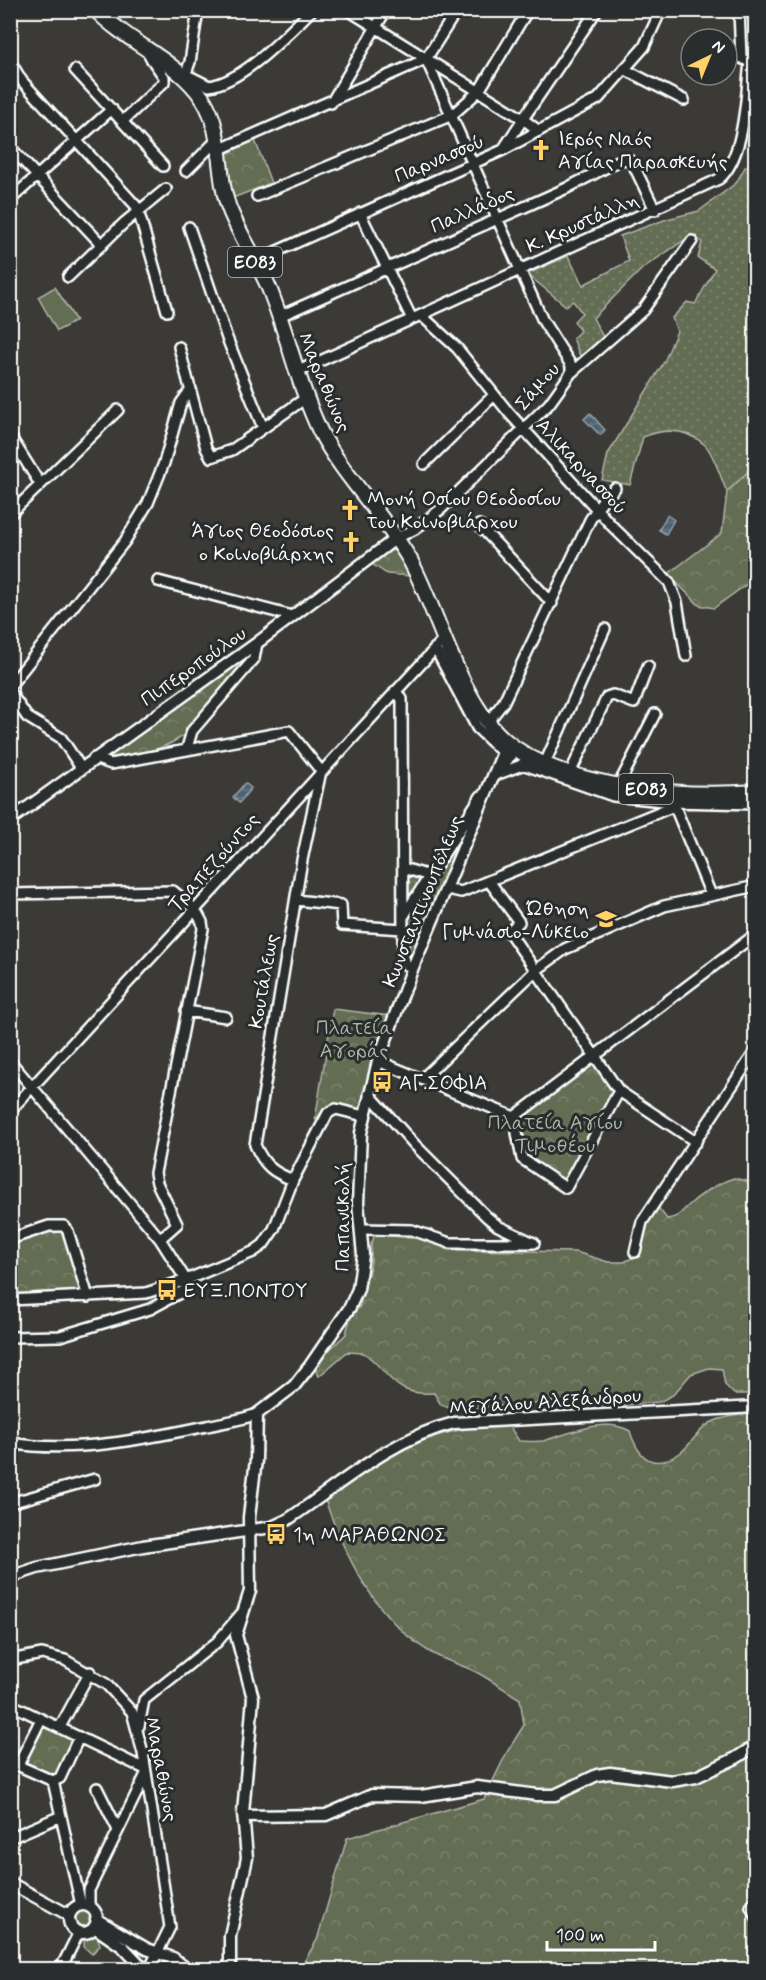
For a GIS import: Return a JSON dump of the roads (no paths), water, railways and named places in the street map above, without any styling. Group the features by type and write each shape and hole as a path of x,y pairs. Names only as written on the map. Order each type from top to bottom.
{"main road":[{"name":"Μαραθώνος","path":"96,10 116,29 185,76 205,102 217,145 226,201 268,287 296,372 322,434 410,561 440,643 487,723 508,748 570,773 618,786 680,791 756,792"}],"street":[{"path":"198,10 190,62 185,76 209,86 233,77 312,10"},
{"path":"348,10 524,119 539,131"},
{"path":"331,103 386,10"},
{"path":"186,171 217,145 331,103 426,59 457,10"},
{"path":"257,196 452,114 479,91 528,10"},
{"path":"503,150 597,10"},
{"name":"Παρνασσού","path":"255,261 474,164 598,99 644,47 661,10"},
{"name":"Κ. Κρυστάλλη","path":"296,372 715,182 730,165 740,135 750,62 741,58 739,10"},
{"path":"123,121 164,82 164,77 150,57 152,53"},
{"path":"426,59 543,321 571,365 571,373"},
{"path":"10,61 13,74 139,211 167,311"},
{"path":"624,69 684,100"},
{"path":"75,70 163,166"},
{"path":"10,200 112,110"},
{"path":"10,147 102,245"},
{"name":"Παλλάδος","path":"278,317 626,159 639,174 655,210"},
{"path":"68,277 166,189"},
{"path":"360,213 386,267 417,317"},
{"path":"189,227 227,338 263,428"},
{"name":"Σάμου","path":"395,538 415,529 441,510 553,399 571,373 643,310 692,242"},
{"name":"Αλικαρνασσού","path":"417,317 457,348 523,429 671,585 677,602 686,656"},
{"path":"179,347 206,448 211,457 221,456 307,397"},
{"path":"11,683 95,581 130,532 147,503 164,463 181,403 191,389"},
{"path":"424,464 494,395"},
{"path":"10,514 118,410"},
{"path":"10,436 40,484"},
{"path":"487,723 503,703 597,508 615,488"},
{"path":"479,525 552,603"},
{"name":"Πιπεροπούλου","path":"10,820 257,643 395,538"},
{"path":"158,581 292,616"},
{"path":"403,917 493,776 522,764 543,762 605,629"},
{"path":"187,748 192,731 255,658 257,643"},
{"path":"440,643 472,721 486,739 508,748"},
{"name":"Τραπεζούντος","path":"10,1111 440,643"},
{"path":"570,773 607,697 613,695 634,703 648,666"},
{"path":"395,691 402,699 403,929 406,965 413,967"},
{"path":"10,692 27,717 61,738 81,768"},
{"path":"618,786 655,714"},
{"path":"94,758 111,764 187,748 289,731 321,771"},
{"name":"Κωνσταντινουπόλεως","path":"364,1116 378,1061 413,967 493,776 505,763 508,748"},
{"path":"522,764 613,796 674,804 756,804"},
{"name":"Κουτάλεως","path":"293,1180 274,1173 263,1162 255,1145 296,900 321,771"},
{"path":"297,796 313,806"},
{"path":"447,889 461,892 674,804"},
{"path":"674,804 711,895"},
{"path":"403,868 430,876"},
{"path":"489,881 519,922 508,932 619,1091 696,1142"},
{"path":"422,1079 535,971 565,949 664,906 756,886"},
{"path":"10,894 173,891 195,909 202,922 203,929 155,1173 157,1183 177,1224 160,1239"},
{"path":"296,900 341,905 342,925 403,929"},
{"path":"514,1117 756,934"},
{"path":"186,1011 226,1017"},
{"path":"635,1252 640,1226 756,1050"},
{"path":"10,1061 160,1239 186,1280 185,1290 150,1309 60,1336 10,1337"},
{"path":"378,1061 514,1117"},
{"path":"514,1117 522,1159 567,1188 619,1091"},
{"path":"362,1229 412,1230 450,1243 534,1243 498,1226 487,1217 415,1145 369,1094"},
{"path":"10,1300 132,1296 186,1280 263,1245 274,1229 293,1180 332,1110 364,1116"},
{"name":"Παπανικολή","path":"257,1414 294,1386 350,1307 361,1275 362,1229 358,1203 364,1116"},
{"path":"10,1239 49,1226 64,1226 68,1231 88,1296"},
{"name":"Μεγάλου Αλεξάνδρου","path":"10,1577 37,1568 143,1546 250,1532 280,1524 381,1455 414,1437 444,1426 480,1420 756,1407"},
{"path":"10,1443 38,1446 113,1442 192,1429 257,1414 250,1532 250,1591 236,1635 253,1698 244,1816 247,1858 230,1936 230,1970"},
{"path":"10,1503 95,1479"},
{"path":"138,1731 140,1708 144,1700 217,1642 244,1611"},
{"name":"Μαραθώνος","path":"10,1660 42,1654 65,1660 90,1672 119,1696 132,1712 138,1731 169,1919 169,1931 147,1970"},
{"path":"60,1727 90,1672"},
{"path":"10,1704 60,1727 145,1773 89,1890 85,1906"},
{"path":"41,1719 14,1763 53,1781 60,1778 79,1737"},
{"path":"244,1816 326,1815 372,1795 421,1796 451,1789 477,1787 537,1795 555,1795 597,1775 610,1773 672,1781 696,1777 736,1758 756,1745"},
{"path":"53,1781 77,1890 85,1906 94,1912 95,1923 147,1970"},
{"path":"97,1788 118,1830"},
{"path":"10,1838 59,1816"},
{"path":"10,1883 69,1915"},
{"path":"77,1890 89,1890"},
{"path":"756,1899 752,1907 756,1916"},
{"path":"85,1906 74,1908 69,1915 71,1925 79,1932 85,1932 95,1923"},
{"path":"95,1923 173,1958 188,1970"},
{"path":"60,1970 79,1932"}],"water":[{"path":"590,413 605,430 600,435 584,419"},
{"path":"667,515 674,520 666,534 659,530"},
{"path":"245,783 251,788 239,803 233,797"}],"place":[{"name":"Ιερός Ναός Αγίας Παρασκευής","path":"541,150"},
{"name":"Μονή Οσίου Θεοδοσίου του Κοινοβιάρχου","path":"350,510"},
{"name":"Άγιος Θεοδόσιος ο Κοινοβιάρχης","path":"351,542"},
{"name":"Ώθηση Γυμνάσιο-Λύκειο","path":"606,919"},
{"name":"ΑΓ.ΣΟΦΙΑ","path":"382,1082"},
{"name":"ΕΥΞ.ΠΟΝΤΟΥ","path":"167,1290"},
{"name":"1η ΜΑΡΑΘΩΝΟΣ","path":"276,1534"}],"park label":[{"name":"Πλατεία Αγοράς","path":"354,1038"},
{"name":"Πλατεία Αγίου Τιμοθέου","path":"555,1134"}]}
